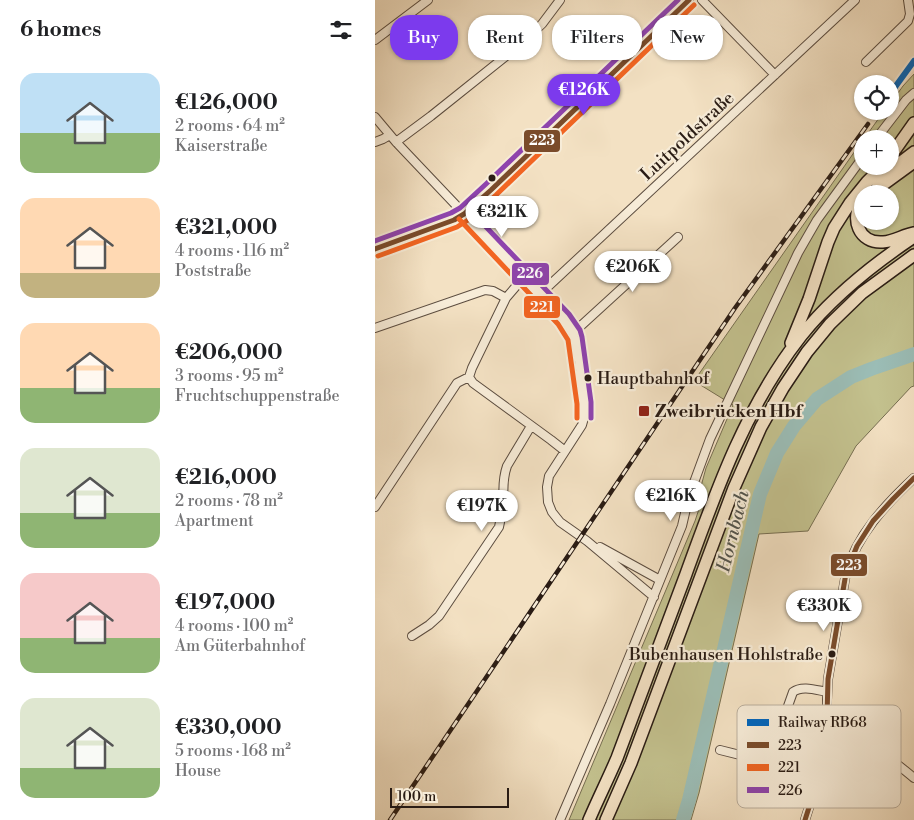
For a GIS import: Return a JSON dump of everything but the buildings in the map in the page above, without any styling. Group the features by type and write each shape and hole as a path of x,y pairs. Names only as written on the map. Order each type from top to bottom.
{"highway":[{"path":"899,144 914,123"},
{"path":"871,185 914,152"},
{"path":"890,179 914,158"},
{"path":"880,185 914,162"},
{"path":"784,359 809,299 834,228 842,215 854,204"},
{"path":"860,230 869,239 882,243 914,233"},
{"path":"589,820 617,758 712,502 731,456 766,387 784,359 817,317 839,294 874,265 914,237"},
{"path":"606,820 631,763 734,488 761,427 783,388 816,340 830,324 861,293 914,255"},
{"path":"894,269 914,260"}],"street":[{"path":"375,40 428,0"},
{"path":"395,142 431,116 521,44 542,24 560,0"},
{"path":"375,249 441,226 464,214 689,0"},
{"path":"702,0 775,75"},
{"name":"Luitpoldstraße","path":"540,294 855,0"},
{"path":"865,62 907,21 910,14 908,0"},
{"path":"883,130 906,100 914,93"},
{"path":"375,118 395,142 564,319 573,333 579,360 584,418 582,425 552,470 548,480 548,502 552,512 560,522 587,541 654,597"},
{"path":"375,142 390,135"},
{"path":"560,820 597,736 682,526 689,496 710,439 797,253 817,220 854,169"},
{"path":"573,333 678,237"},
{"path":"524,277 506,298 471,368 469,377 473,383 565,451"},
{"path":"375,328 485,290 506,298"},
{"path":"375,508 457,384 469,377"},
{"path":"412,636 439,616 499,526 502,514 505,472 531,426"},
{"path":"827,705 827,692 845,573 853,552 882,511 914,478"},
{"path":"587,541 660,580"},
{"path":"789,705 793,692 798,688 827,692"},
{"path":"721,750 737,754"},
{"path":"901,768 914,778"},
{"path":"805,820 809,808"}],"shaded area":[{"path":"914,74 914,386 856,446 808,531 759,534 699,793 691,820 569,820 695,521 701,503 697,501 706,468 733,405 694,381 854,152 854,175 899,175 899,130 870,130 878,120 899,120 899,92"}],"waterway":[{"name":"Hornbach","path":"683,820 760,494 777,453 794,426 817,399 851,377 914,354"}],"railway":[{"path":"390,820 735,308 868,124"}],"rail line":[{"name":"RB68","path":"899,82 914,61"}],"transit line":[{"name":"226","path":"375,241 460,208 678,0"},
{"name":"223","path":"375,249 454,220 464,214 689,0"},
{"name":"221","path":"378,256 457,227 468,220 694,5"},
{"name":"226","path":"469,209 569,314 580,330 591,402 591,418"},
{"name":"221","path":"459,219 558,324 568,340 577,404 577,418"},
{"name":"223","path":"827,705 828,679 846,573 857,546 873,521 914,478"},
{"name":"223","path":"805,820 809,808"}],"place":[{"name":"Hauptbahnhof","path":"588,378"},
{"name":"Zweibrücken Hbf","path":"644,411"},
{"name":"Bubenhausen Hohlstraße","path":"832,654"}]}
